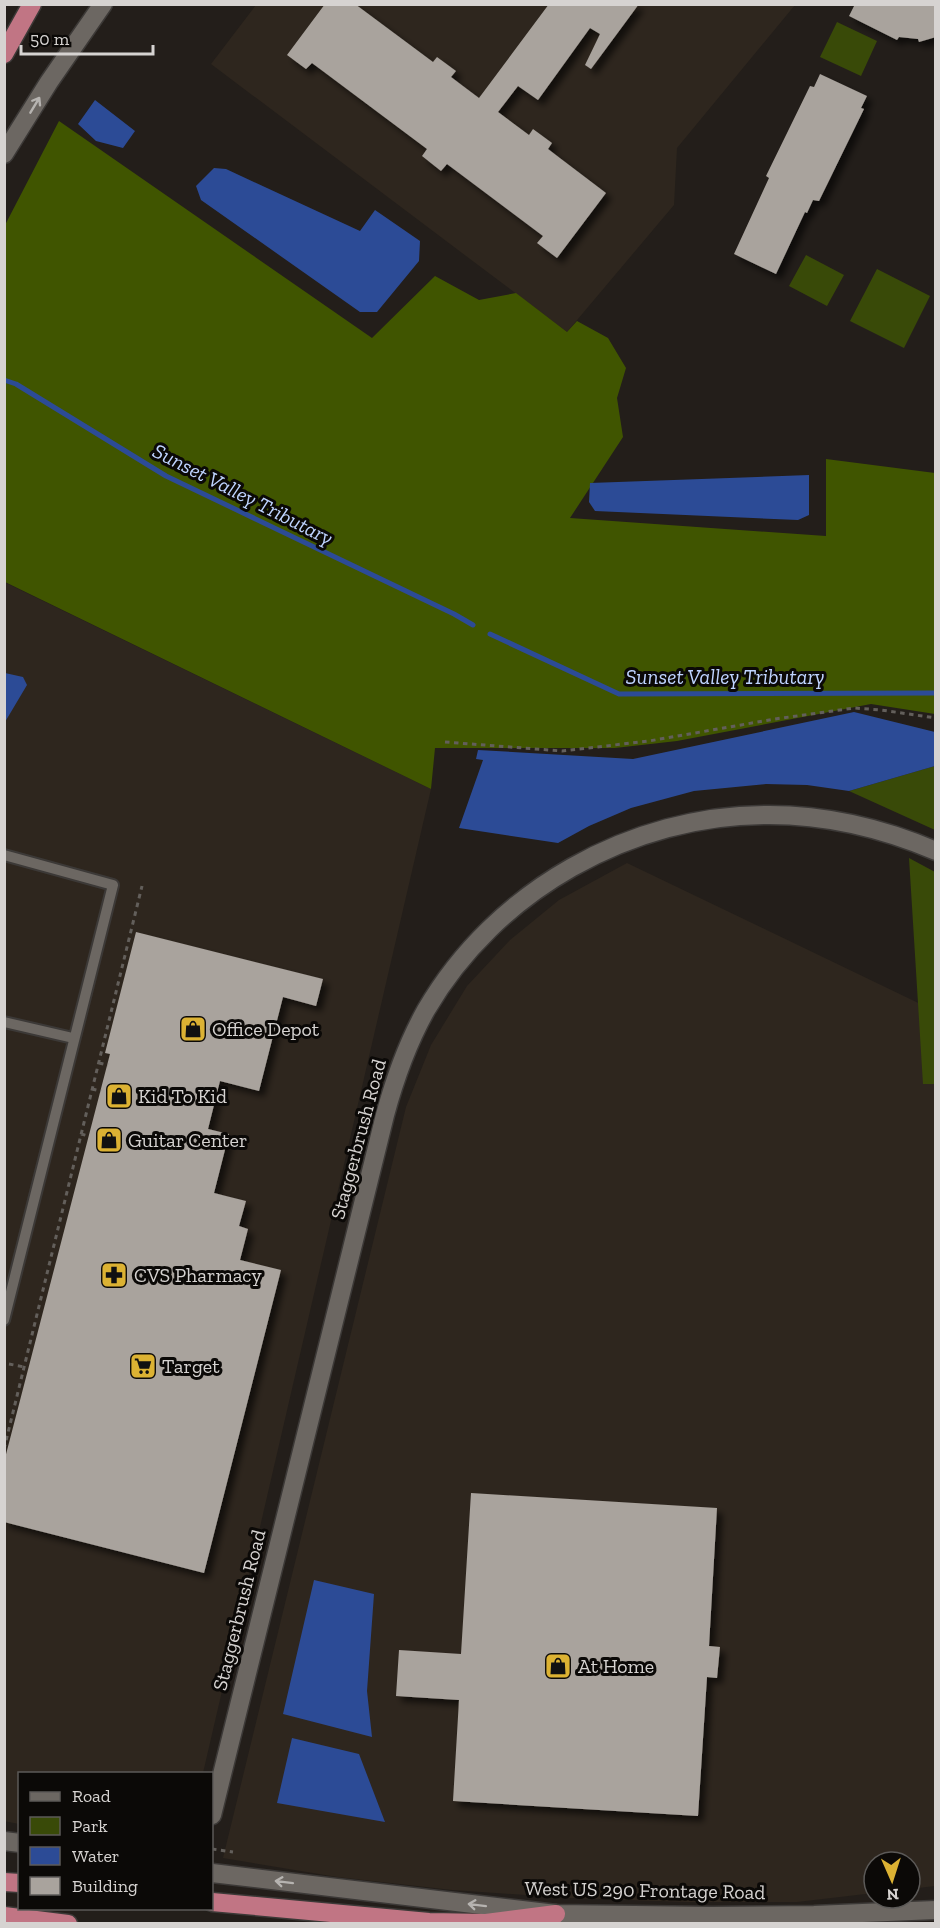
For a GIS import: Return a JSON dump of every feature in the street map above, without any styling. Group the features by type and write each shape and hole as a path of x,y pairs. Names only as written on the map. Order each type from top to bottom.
{"highway":[{"path":"4,54 32,4"},
{"path":"213,1902 429,1922 486,1923 556,1914"},
{"path":"4,1916 68,1923"}],"street":[{"path":"4,154 49,82 103,4"},
{"name":"Staggerbrush Road","path":"213,1811 385,1115 399,1065 422,1018 442,985 497,922 548,882 601,852 655,832 685,824 724,818 768,815 799,816 836,820 884,831 936,851"},
{"name":"West US 290 Frontage Road","path":"213,1873 556,1914 732,1916 936,1910"}],"lane":[{"path":"4,855 112,885 4,1320"},
{"path":"4,1022 73,1038"}],"path":[{"path":"445,742 562,751 649,741 854,708 936,718"},
{"path":"4,1449 12,1428 39,1302 118,993 142,886"},
{"path":"99,1063 108,1065"},
{"path":"92,1089 100,1091"},
{"path":"81,1134 89,1136"},
{"path":"39,1302 45,1304"},
{"path":"9,1364 24,1367"},
{"path":"213,1849 233,1852"}],"shaded area":[{"path":"256,5 795,5 677,148 674,205 567,332 211,64"},
{"path":"4,582 431,789 203,1772 18,1772 18,1824 4,1821"},
{"path":"627,863 935,1011 935,1886 922,1888 922,1850 862,1850 862,1894 797,1902 687,1902 570,1898 452,1890 337,1877 223,1858 406,1107 431,1045 467,986 510,940 559,900"}],"green space":[{"path":"837,22 877,41 861,76 820,57"},
{"path":"59,121 372,338 435,276 479,300 516,293 567,332 577,321 608,338 626,368 617,398 623,437 570,518 826,536 826,459 935,473 935,714 871,704 677,741 615,748 435,748 431,789 5,582 4,227"},
{"path":"806,255 844,275 827,306 789,286"},
{"path":"877,269 930,296 904,348 850,321"},
{"path":"935,766 935,830 849,791"},
{"path":"909,858 935,872 935,1084 923,1084"}],"water":[{"path":"95,100 135,131 123,148 96,141 78,124"},
{"path":"214,168 226,169 360,231 375,210 420,241 419,261 377,312 360,312 201,200 196,186"},
{"path":"809,475 809,515 798,520 595,511 589,502 590,483"},
{"path":"5,673 23,677 27,685 5,722"},
{"path":"854,712 935,732 935,766 849,791 807,785 766,784 694,791 631,808 589,826 558,843 459,828 483,760 476,759 478,750 633,759"},
{"path":"314,1580 374,1594 367,1691 372,1737 283,1714"},
{"path":"292,1738 359,1754 385,1822 277,1803"}],"building":[{"path":"325,4 355,4 433,62 437,57 456,71 451,77 479,98 549,4 639,4 591,69 585,65 600,34 590,28 538,100 518,86 498,112 529,135 533,129 552,143 548,149 606,193 557,258 537,243 543,236 447,164 441,171 422,156 427,149 312,63 306,69 287,55"},
{"path":"855,4 936,4 936,37 919,42 918,39 899,37 897,40 849,16"},
{"path":"820,74 867,96 861,108 864,109 819,201 813,200 807,213 805,212 776,274 734,254 769,178 766,176 810,86 814,87"},
{"name":"Target","path":"136,932 323,979 316,1006 283,997 259,1091 220,1081 208,1129 229,1134 214,1193 246,1201 239,1226 248,1229 240,1260 281,1270 204,1573 4,1522 4,1462 110,1054 105,1053"},
{"name":"At Home","path":"471,1493 717,1508 709,1646 720,1647 717,1678 707,1677 698,1816 453,1801 459,1700 396,1696 399,1650 461,1654"}],"waterway":[{"name":"Sunset Valley Tributary","path":"4,380 16,384 166,476 473,625"},
{"name":"Sunset Valley Tributary","path":"490,634 619,694 936,693"}],"place":[{"name":"Office Depot","path":"193,1029"},
{"name":"Kid To Kid","path":"119,1096"},
{"name":"Guitar Center","path":"109,1140"},
{"name":"CVS Pharmacy","path":"114,1275"},
{"name":"Target","path":"143,1366"},
{"name":"At Home","path":"558,1666"}]}
